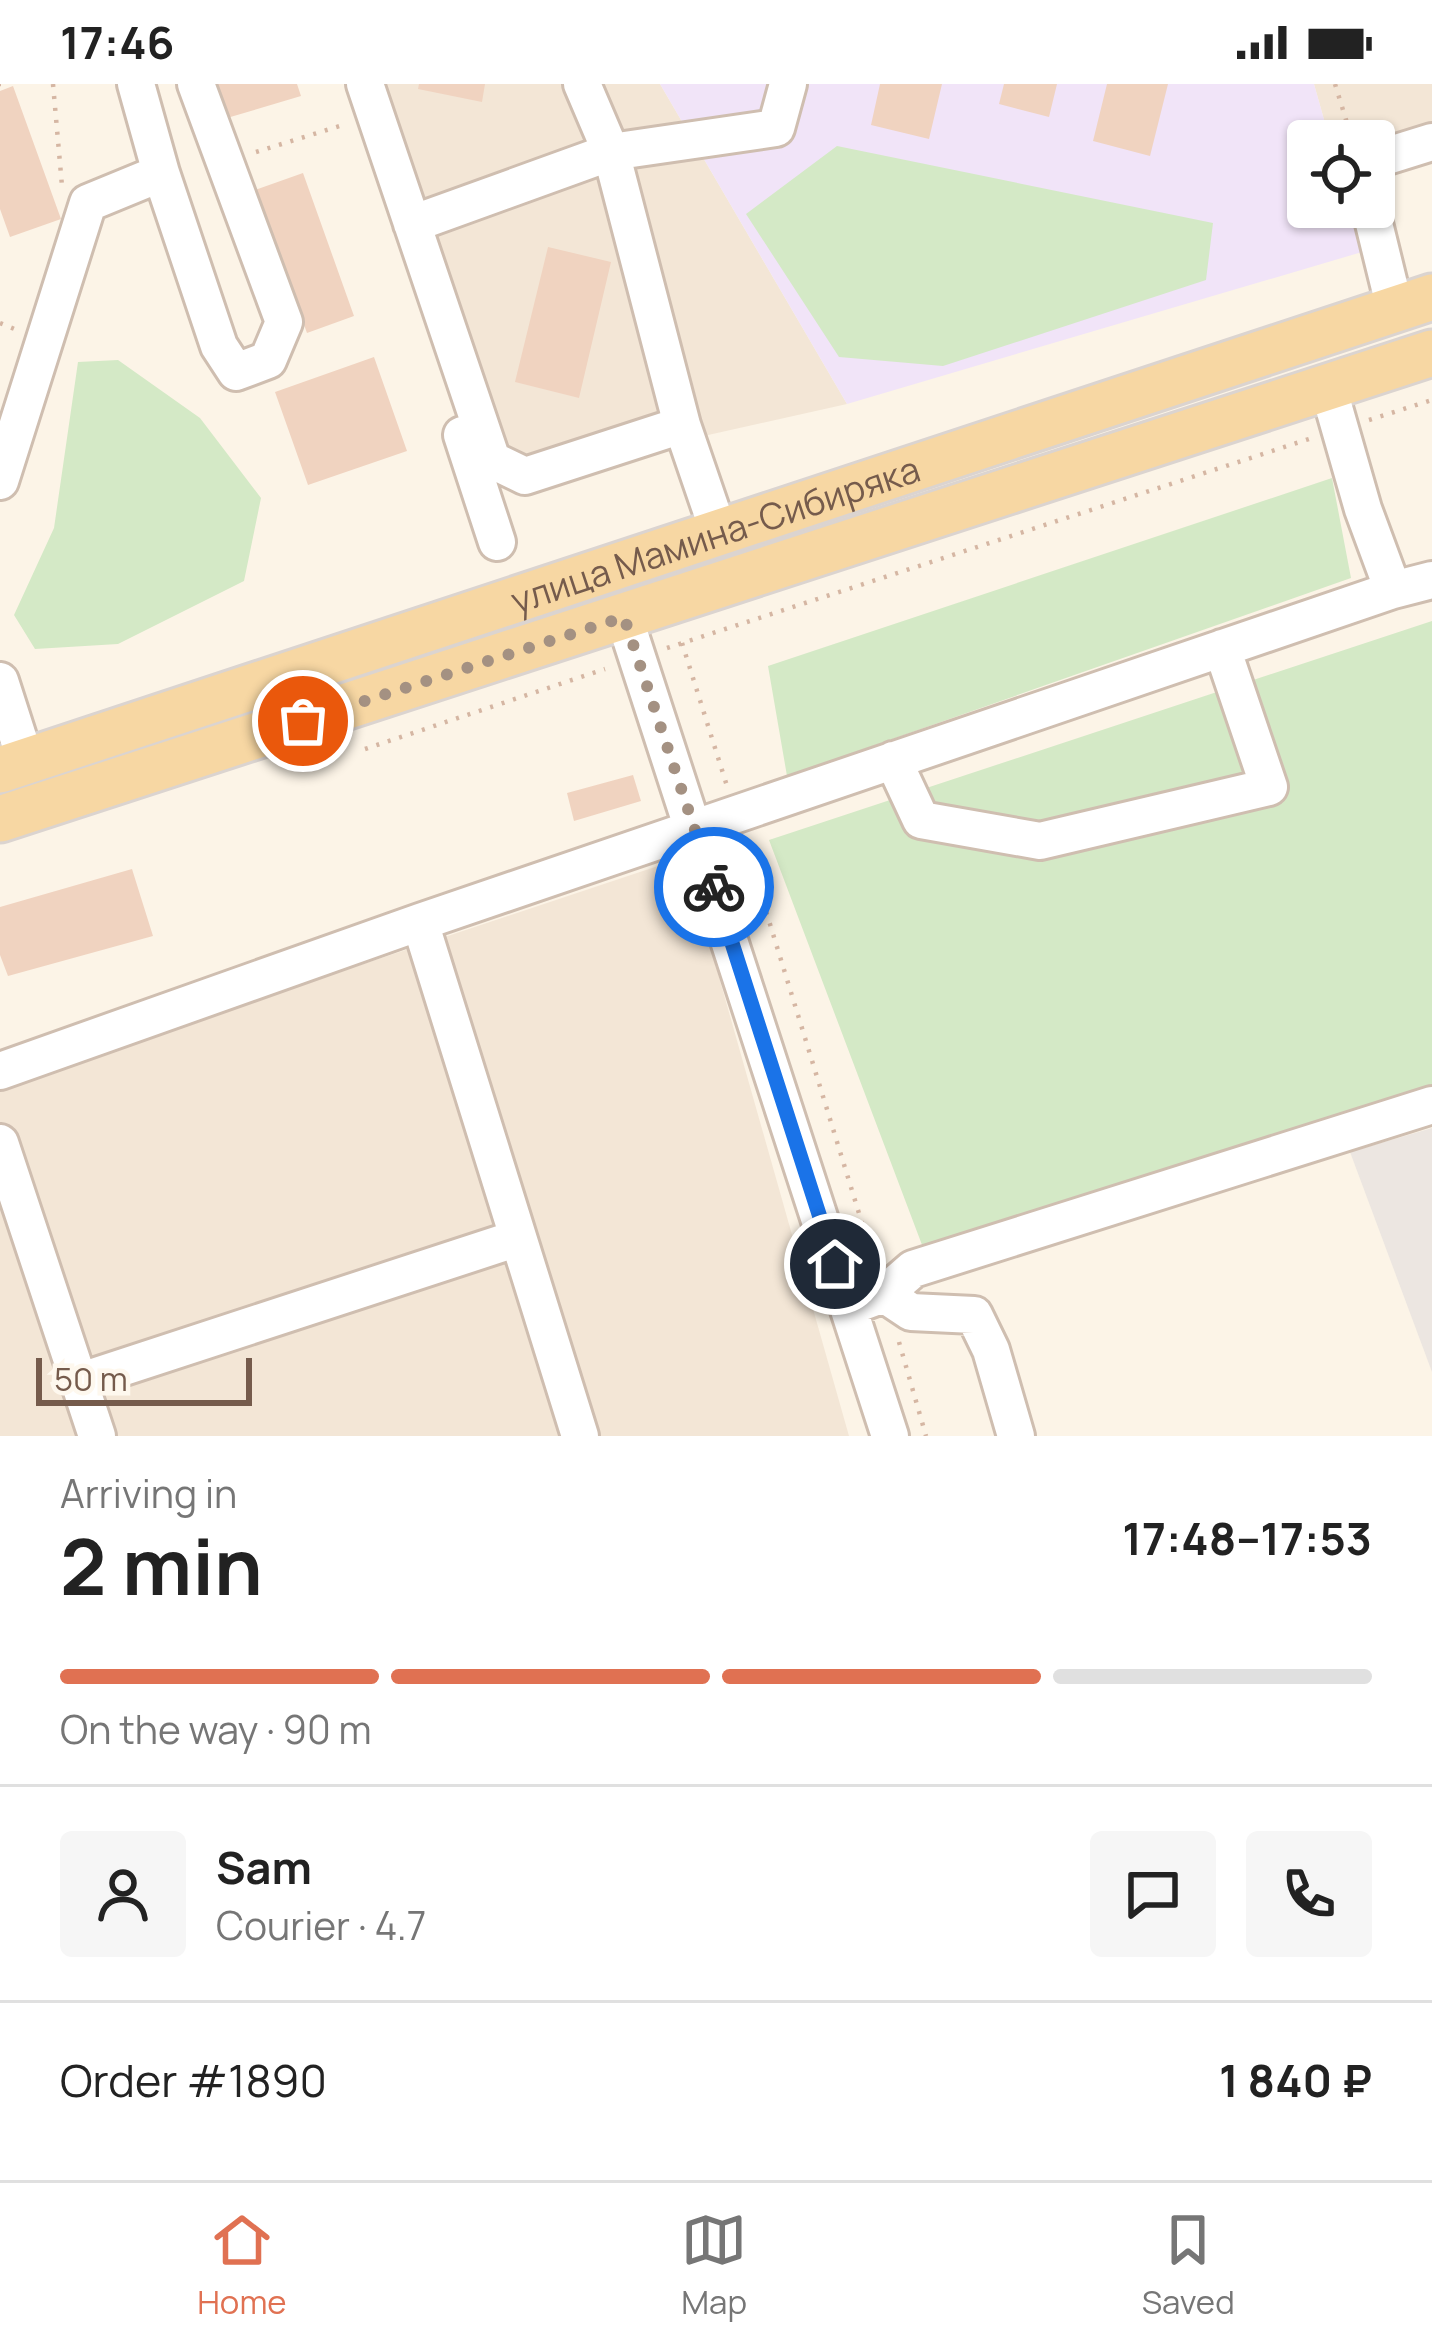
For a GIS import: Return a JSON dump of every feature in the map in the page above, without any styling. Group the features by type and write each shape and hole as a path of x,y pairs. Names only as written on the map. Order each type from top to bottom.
{"main road":[{"name":"улица Мамина-Сибиряка","path":"13,766 1414,303"},
{"path":"1414,303 1406,331 1410,340 1432,351"},
{"path":"1342,326 1362,332 1373,349 1343,398"},
{"name":"улица Мамина-Сибиряка","path":"0,819 631,637 1343,398 1432,351"}],"street":[{"path":"136,84 219,346 236,372 268,360 284,322 196,84"},
{"path":"345,84 497,542"},
{"path":"365,84 492,460 525,476 682,425"},
{"path":"582,84 610,152 682,425 719,533"},
{"path":"412,224 610,152 776,128 788,84"},
{"path":"1395,153 1432,142"},
{"path":"0,481 88,203 161,173"},
{"path":"1380,228 1414,303"},
{"path":"1343,398 1393,590"},
{"path":"0,1071 694,827 1432,580"},
{"path":"631,637 890,1436"},
{"path":"893,760 921,820 1040,842 1269,787 1222,649"},
{"path":"0,681 13,766"},
{"path":"420,922 580,1436"},
{"path":"849,1307 884,1294 913,1269 1432,1105"},
{"path":"0,1143 97,1436"},
{"path":"78,1382 518,1238"},
{"path":"884,1294 911,1312 974,1315 992,1350 1016,1436"}],"path":[{"path":"53,84 63,196"},
{"path":"1335,84 1346,120"},
{"path":"222,163 357,121"},
{"path":"926,1436 682,643 1343,398 1432,400"},
{"path":"365,749 631,637"}],"shaded area":[{"path":"366,84 660,84 847,404 525,476 492,460"},
{"path":"660,84 1314,84 1324,120 1287,120 1287,228 1355,228 1362,252 847,404"},
{"path":"1314,84 1432,84 1432,136 1395,151 1395,120 1324,120"},
{"path":"685,857 849,1436 0,1436 0,1085"},
{"path":"1432,1128 1432,1372 1350,1152"}],"green space":[{"path":"837,146 1213,223 1206,280 943,366 839,357 746,214"},
{"path":"118,360 200,418 261,498 244,581 118,644 35,649 14,615 54,528 78,362"},
{"path":"1332,478 1351,578 787,776 768,666"},
{"path":"1432,621 1432,1110 933,1274 769,840"}],"building":[{"path":"217,84 297,84 301,96 227,118"},
{"path":"419,84 485,84 482,102 418,89"},
{"path":"880,84 942,84 929,139 871,125"},
{"path":"1004,84 1057,84 1049,117 999,104"},
{"path":"1107,84 1168,84 1150,156 1093,141"},
{"path":"13,86 61,219 10,237 0,209 0,91"},
{"path":"303,173 354,316 307,333 255,190"},
{"path":"548,247 611,262 579,398 515,382"},
{"path":"374,357 407,451 308,485 275,392"},
{"path":"633,775 641,801 574,821 567,793"},
{"path":"132,869 153,936 8,976 0,955 0,907"}],"way so far":[{"path":"303,721 624,617 714,887"}],"route":[{"path":"714,887 835,1264"}]}
